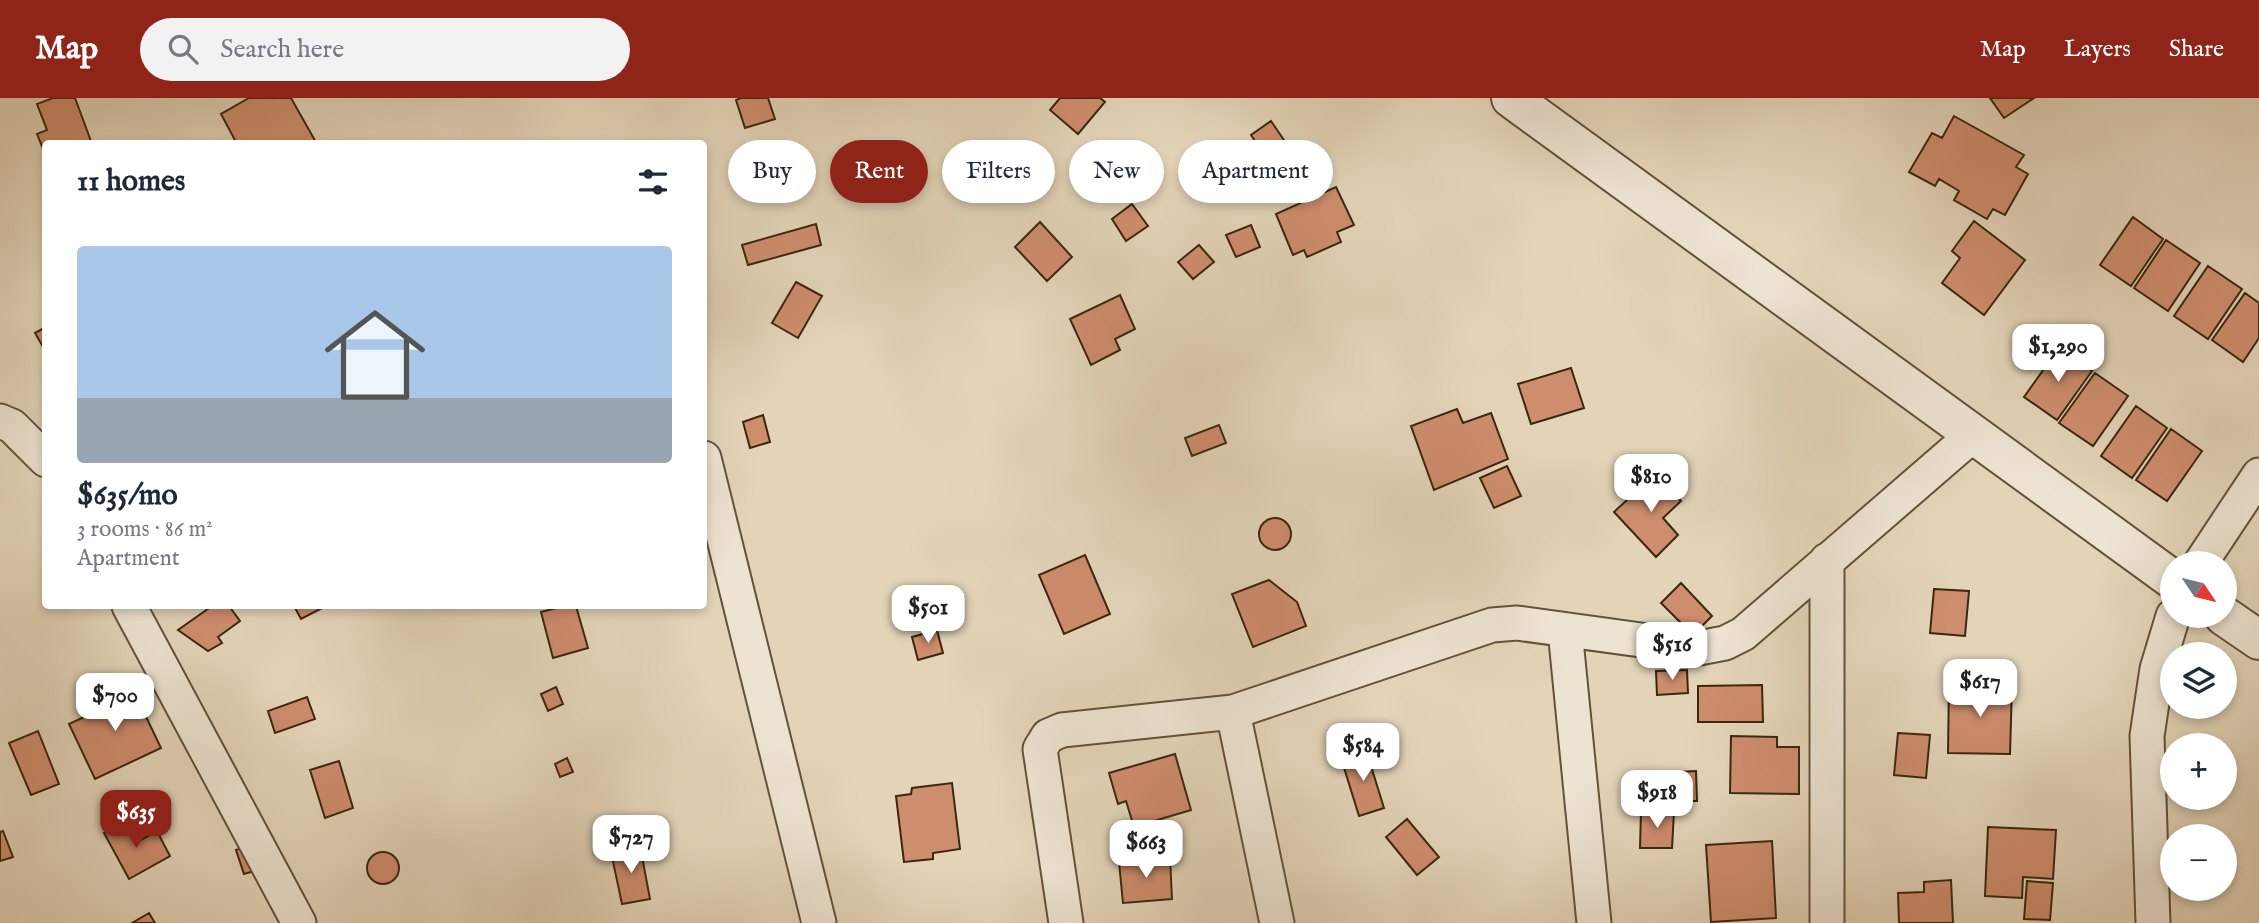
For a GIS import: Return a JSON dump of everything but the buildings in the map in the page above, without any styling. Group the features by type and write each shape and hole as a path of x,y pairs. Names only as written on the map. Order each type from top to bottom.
{"street":[{"path":"1511,98 2160,570"},
{"path":"0,421 12,426 42,456"},
{"path":"1066,923 1040,749 1048,736 1062,730 1233,712 1492,625 1517,624 1699,648 1725,643 1743,634 1974,434"},
{"path":"707,470 819,923"},
{"path":"2209,551 2259,475"},
{"path":"1826,923 1827,560"},
{"path":"131,609 299,923"},
{"path":"2237,625 2259,640"},
{"path":"2153,923 2147,736 2157,669 2169,628"},
{"path":"1565,630 1594,923"},
{"path":"1233,712 1278,923"}]}
